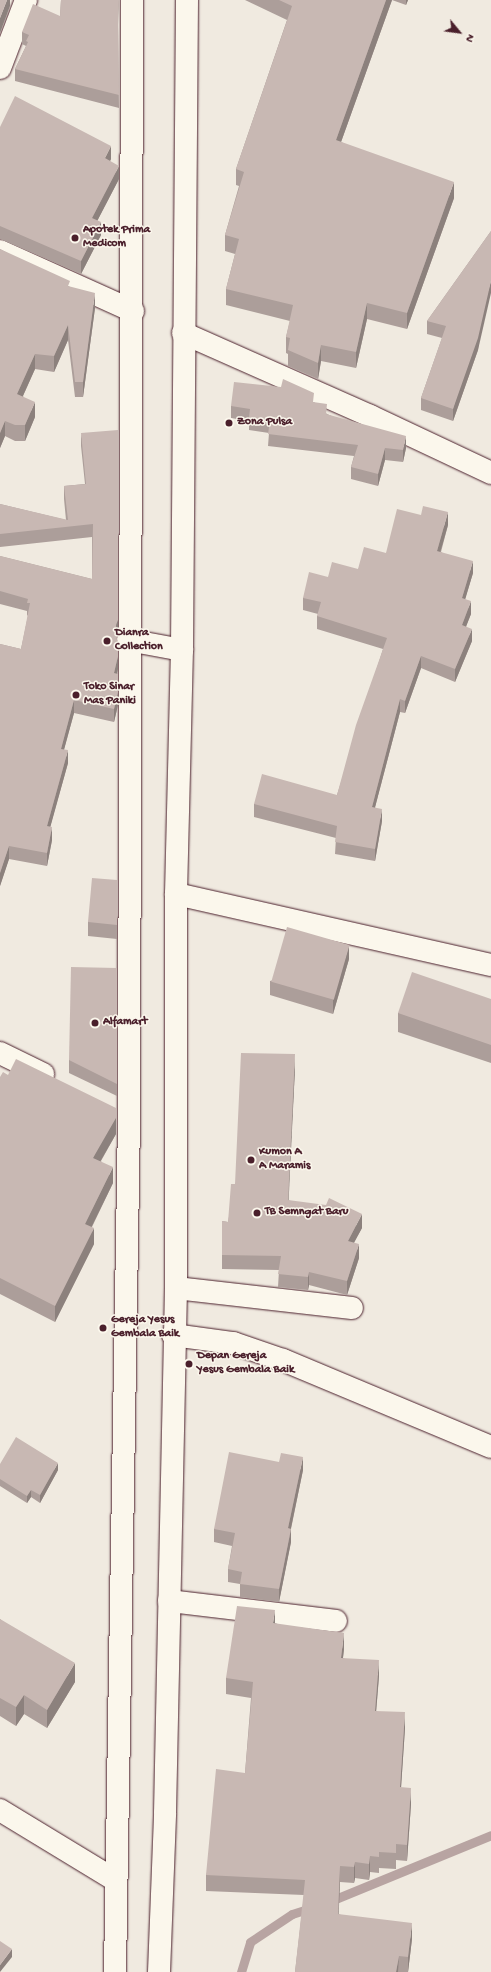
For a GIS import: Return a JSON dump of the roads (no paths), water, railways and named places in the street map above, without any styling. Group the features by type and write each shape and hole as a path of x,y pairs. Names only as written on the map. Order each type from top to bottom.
{"main road":[{"path":"0,68 26,0"},
{"path":"116,1972 115,1880 129,1116 128,640 133,311 132,0"},
{"path":"159,1972 169,1601 173,1335 176,1288 176,894 182,650 183,333 187,0"},
{"path":"0,250 133,311"},
{"path":"183,333 491,473"},
{"path":"128,640 182,650"},
{"path":"176,894 491,965"},
{"path":"0,1053 64,1084"},
{"path":"107,1105 129,1116"},
{"path":"176,1288 352,1308"},
{"path":"173,1335 233,1343 284,1360 491,1447"},
{"path":"169,1601 336,1621"},
{"path":"0,1810 115,1880"}],"waterway":[{"path":"328,1902 491,1835"},
{"path":"241,1972 250,1942 292,1914 313,1907"}],"place":[{"name":"Apotek Prima Medicom","path":"75,238"},
{"name":"Zona Pulsa","path":"229,423"},
{"name":"Dianra Collection","path":"107,641"},
{"name":"Toko Sinar Mas Paniki","path":"76,695"},
{"name":"Alfamart","path":"95,1023"},
{"name":"Kumon A A Maramis","path":"251,1160"},
{"name":"TB Semngat Baru","path":"257,1213"},
{"name":"Gereja Yesus Gembala Baik","path":"103,1328"},
{"name":"Depan Gereja Yesus Gembala Baik","path":"189,1364"}]}
